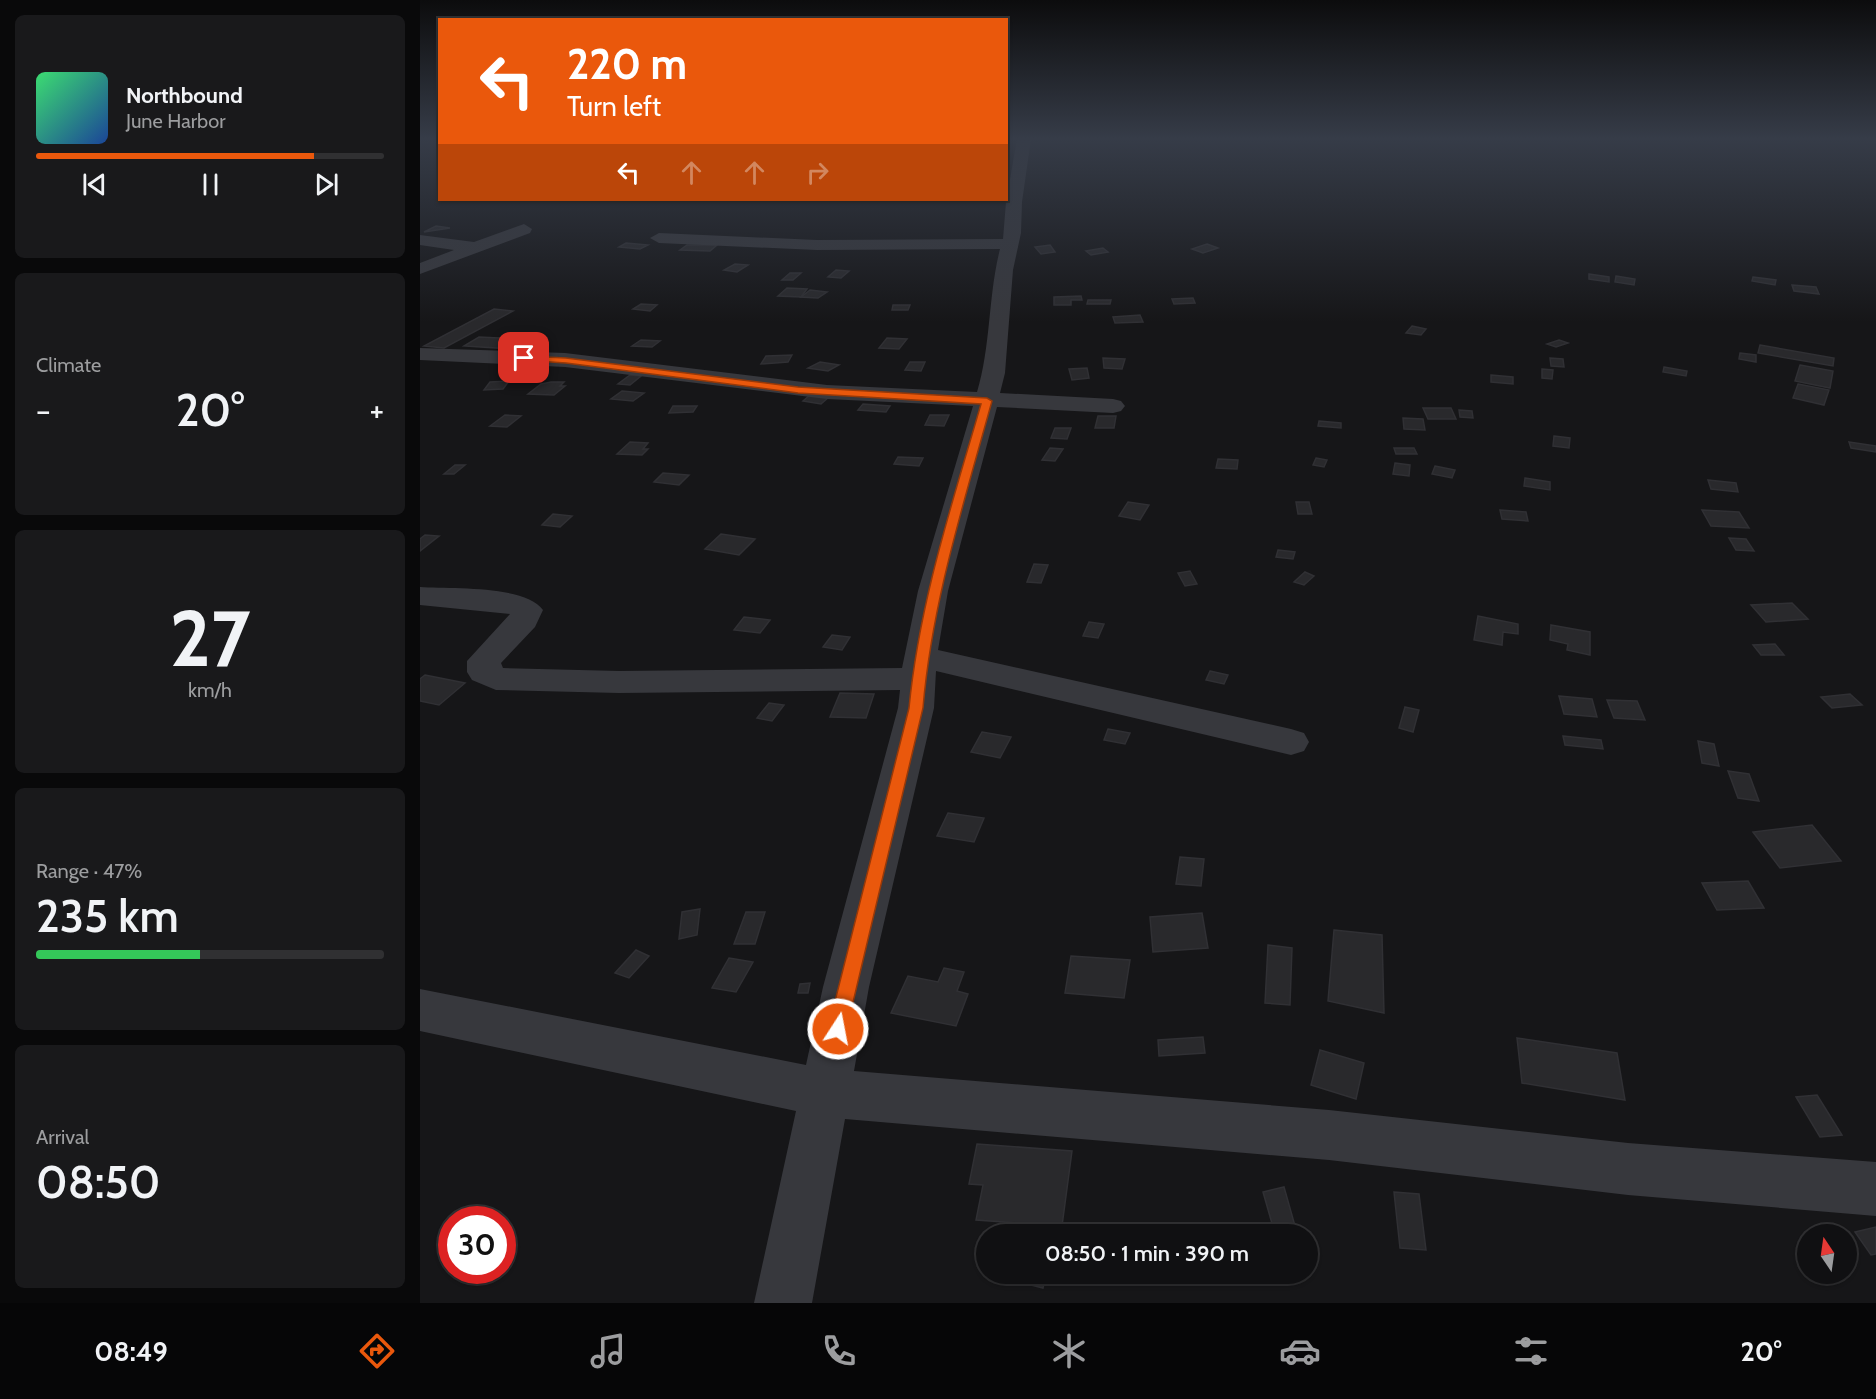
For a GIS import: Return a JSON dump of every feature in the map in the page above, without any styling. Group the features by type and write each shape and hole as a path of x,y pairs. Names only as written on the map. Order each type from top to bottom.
{"street":[{"path":"783,1303 846,987 916,708 919,668 933,591 994,373 1004,270 1013,233 1013,200"},
{"path":"420,269 524,229"},
{"path":"659,238 817,245 1009,244"},
{"path":"420,240 476,247"},
{"path":"420,354 566,360 798,390 987,401 1011,399 1113,406"},
{"path":"420,596 514,603 526,610 524,621 483,662 484,672 496,679 619,682 919,668 1291,742"},
{"path":"420,1010 825,1093 1329,1135 1628,1169 1876,1189"}],"building":[{"path":"436,226 450,228 424,232"},
{"path":"626,243 648,245 640,249 619,247"},
{"path":"1207,244 1218,248 1203,253 1192,249"},
{"path":"687,245 717,245 710,251 680,250"},
{"path":"1050,245 1055,252 1041,254 1035,247"},
{"path":"1103,248 1108,252 1091,255 1086,251"},
{"path":"735,264 748,265 737,272 724,270"},
{"path":"836,270 849,271 841,278 828,277"},
{"path":"790,273 801,273 793,280 782,280"},
{"path":"1589,274 1609,277 1609,282 1589,279"},
{"path":"1616,276 1635,279 1634,285 1615,282"},
{"path":"1753,277 1776,280 1775,285 1752,281"},
{"path":"1792,285 1816,287 1819,294 1794,291"},
{"path":"787,288 807,289 801,297 778,296"},
{"path":"810,290 827,292 818,298 801,297"},
{"path":"1081,296 1082,300 1071,300 1071,305 1054,305 1054,297"},
{"path":"1193,298 1195,303 1174,304 1172,299"},
{"path":"1088,300 1111,300 1110,304 1087,304"},
{"path":"641,304 657,305 650,311 633,309"},
{"path":"893,305 910,305 908,310 892,310"},
{"path":"494,309 513,311 444,348 424,346"},
{"path":"1140,315 1143,322 1115,323 1113,317"},
{"path":"1412,326 1426,329 1421,335 1406,333"},
{"path":"479,337 542,340 528,350 464,346"},
{"path":"887,338 907,339 899,349 879,348"},
{"path":"641,340 660,341 652,347 632,346"},
{"path":"1559,340 1568,343 1556,347 1547,344"},
{"path":"1760,345 1834,358 1833,366 1758,353"},
{"path":"1740,353 1756,355 1756,362 1739,359"},
{"path":"792,355 788,362 761,364 766,356"},
{"path":"1103,358 1125,359 1122,369 1104,368"},
{"path":"1550,358 1563,359 1564,367 1551,366"},
{"path":"820,362 839,365 828,371 808,368"},
{"path":"910,362 925,362 921,371 905,370"},
{"path":"1800,365 1833,371 1830,388 1795,381"},
{"path":"1664,367 1687,371 1686,376 1663,372"},
{"path":"1087,368 1089,378 1072,380 1069,369"},
{"path":"1542,369 1553,370 1552,379 1542,378"},
{"path":"630,375 641,376 630,385 618,384"},
{"path":"1491,375 1513,377 1513,384 1491,382"},
{"path":"509,381 503,389 484,390 490,382"},
{"path":"564,382 560,386 565,386 554,395 528,394 541,384"},
{"path":"1798,384 1829,390 1824,405 1793,398"},
{"path":"622,391 644,393 633,401 611,399"},
{"path":"811,394 829,397 821,404 803,401"},
{"path":"863,404 890,406 886,412 858,410"},
{"path":"673,406 697,406 693,412 669,413"},
{"path":"1423,408 1451,408 1456,419 1428,419"},
{"path":"1459,410 1472,411 1473,418 1460,417"},
{"path":"505,415 521,416 507,427 490,426"},
{"path":"930,415 949,415 944,426 925,425"},
{"path":"1098,416 1116,416 1114,428 1095,428"},
{"path":"1403,418 1423,419 1425,430 1404,429"},
{"path":"1319,421 1341,423 1341,428 1318,426"},
{"path":"1055,428 1071,428 1067,439 1051,438"},
{"path":"1554,436 1570,438 1569,448 1553,446"},
{"path":"630,442 648,443 643,449 648,449 642,455 617,454"},
{"path":"1849,442 1876,446 1876,452 1851,448"},
{"path":"1050,448 1063,449 1055,461 1042,460"},
{"path":"1394,448 1414,448 1417,454 1396,454"},
{"path":"898,457 923,458 919,466 894,464"},
{"path":"1316,458 1327,460 1324,467 1313,465"},
{"path":"1218,459 1238,460 1237,469 1216,468"},
{"path":"1395,463 1410,465 1409,476 1393,474"},
{"path":"455,465 465,465 454,474 444,474"},
{"path":"1435,466 1455,470 1452,478 1432,474"},
{"path":"663,473 689,475 679,485 654,482"},
{"path":"1525,478 1550,482 1550,490 1524,486"},
{"path":"1708,480 1736,483 1738,492 1711,489"},
{"path":"1128,502 1149,505 1140,520 1119,516"},
{"path":"1296,502 1309,502 1312,514 1298,514"},
{"path":"1500,510 1526,512 1528,521 1502,519"},
{"path":"1702,510 1739,512 1749,528 1711,526"},
{"path":"553,514 572,516 560,527 542,525"},
{"path":"721,534 755,539 739,555 705,549"},
{"path":"425,535 439,536 420,551 420,539"},
{"path":"1729,538 1746,539 1754,551 1736,550"},
{"path":"1278,550 1295,552 1293,559 1276,557"},
{"path":"1034,564 1048,565 1041,583 1027,582"},
{"path":"1190,571 1197,584 1185,586 1178,573"},
{"path":"1305,572 1314,576 1304,585 1294,582"},
{"path":"1792,603 1808,619 1766,622 1751,605"},
{"path":"1478,616 1518,624 1518,634 1503,632 1502,645 1474,640"},
{"path":"744,617 770,620 760,633 734,630"},
{"path":"1089,622 1104,624 1098,638 1083,636"},
{"path":"1551,625 1590,632 1590,655 1567,650 1568,644 1550,640"},
{"path":"832,635 850,637 842,650 823,647"},
{"path":"1775,644 1784,655 1761,655 1753,645"},
{"path":"1210,671 1228,675 1224,684 1206,680"},
{"path":"425,675 465,683 439,705 420,701 420,679"},
{"path":"840,693 874,694 866,718 830,717"},
{"path":"1850,694 1862,705 1832,708 1821,697"},
{"path":"1559,696 1592,699 1597,717 1564,714"},
{"path":"1607,700 1637,701 1645,720 1614,718"},
{"path":"769,703 784,705 772,721 757,718"},
{"path":"1405,707 1419,710 1413,732 1399,728"},
{"path":"1108,729 1130,733 1125,744 1104,740"},
{"path":"982,732 1011,737 1000,758 971,752"},
{"path":"1563,736 1601,740 1603,749 1565,745"},
{"path":"1698,741 1714,744 1719,766 1702,763"},
{"path":"1728,771 1749,774 1759,801 1738,798"},
{"path":"948,813 984,818 974,842 937,836"},
{"path":"1812,825 1841,861 1780,868 1753,832"},
{"path":"1180,857 1204,859 1201,886 1176,884"},
{"path":"1748,881 1764,908 1717,910 1702,883"},
{"path":"700,909 697,935 679,939 682,912"},
{"path":"746,912 765,912 755,944 734,944"},
{"path":"1202,913 1208,948 1153,952 1150,917"},
{"path":"1334,930 1382,935 1384,1013 1328,1001"},
{"path":"1268,945 1292,948 1290,1005 1265,1003"},
{"path":"636,950 649,956 629,978 615,973"},
{"path":"1071,956 1130,960 1124,998 1065,993"},
{"path":"729,958 753,962 736,992 712,988"},
{"path":"944,968 964,972 957,991 968,994 956,1026 891,1013 908,976 938,982"},
{"path":"810,983 808,993 798,993 800,984"},
{"path":"1203,1037 1205,1053 1159,1056 1158,1040"},
{"path":"1517,1038 1617,1053 1625,1100 1522,1083"},
{"path":"1320,1050 1364,1063 1356,1099 1311,1085"},
{"path":"1817,1095 1842,1135 1820,1137 1796,1097"},
{"path":"977,1144 1072,1151 1062,1224 976,1220 983,1185 969,1184"},
{"path":"1284,1187 1294,1224 1272,1224 1263,1192"},
{"path":"1394,1192 1419,1194 1426,1250 1400,1248"},
{"path":"1876,1227 1876,1254 1871,1255 1857,1232"},
{"path":"1027,1284 1044,1284 1043,1288"}],"route":[{"path":"524,358 566,360 798,390 987,401 933,591 920,657 916,708 846,987 838,1029"}]}
